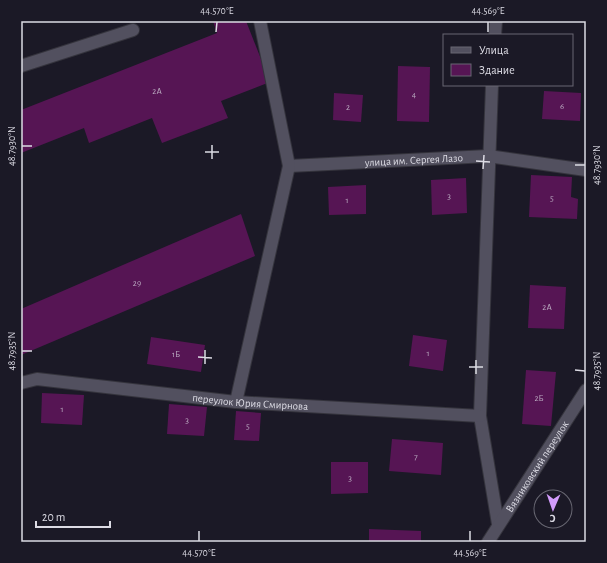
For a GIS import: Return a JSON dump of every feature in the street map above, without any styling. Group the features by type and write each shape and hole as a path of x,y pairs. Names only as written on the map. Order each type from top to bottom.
{"street":[{"path":"236,402 289,166 260,21"},
{"path":"495,34 496,21"},
{"path":"21,66 133,30"},
{"path":"492,86 488,156 480,416 498,524"},
{"name":"улица им. Сергея Лазо","path":"289,166 488,156 586,170"},
{"name":"переулок Юрия Смирнова","path":"21,384 37,379 236,402 480,416"},
{"name":"Вязниковский переулок","path":"488,542 498,524 586,390"}],"building":[{"path":"213,21 246,21 270,82 221,101 228,118 162,143 152,118 89,143 84,128 21,153 21,110 217,33"},
{"path":"398,66 430,67 429,122 397,121"},
{"path":"544,91 581,93 580,121 542,119"},
{"path":"334,93 363,95 361,122 333,120"},
{"path":"531,175 572,177 571,197 578,199 577,219 529,217"},
{"path":"466,178 467,213 432,215 431,180"},
{"path":"366,185 366,214 329,215 328,187"},
{"path":"241,214 255,256 21,355 21,309"},
{"path":"530,285 566,287 564,329 528,328"},
{"path":"413,335 447,340 443,371 409,366"},
{"path":"151,337 205,345 201,372 147,364"},
{"path":"526,370 556,372 551,426 522,424"},
{"path":"42,393 84,395 82,425 41,423"},
{"path":"169,404 207,407 204,436 167,434"},
{"path":"236,411 261,413 259,441 234,440"},
{"path":"392,439 443,443 441,475 389,471"},
{"path":"331,462 368,462 368,493 331,494"},
{"path":"369,529 421,531 421,542 369,542"}]}
